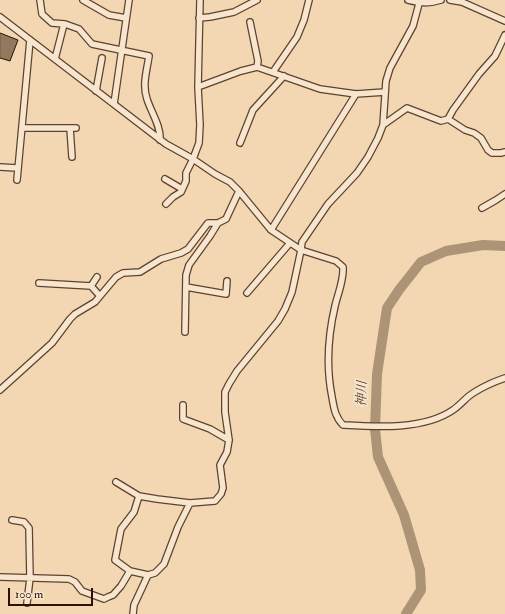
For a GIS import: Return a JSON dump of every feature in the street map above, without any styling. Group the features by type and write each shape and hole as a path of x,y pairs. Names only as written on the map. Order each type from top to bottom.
{"street":[{"path":"40,0 42,14 52,23 72,25 79,29 92,44 149,56 144,87 161,135 160,140"},
{"path":"83,0 109,15 126,18"},
{"path":"114,104 129,0"},
{"path":"166,204 181,192 186,181 186,173 199,143 198,87 200,0"},
{"path":"199,18 234,12 257,0"},
{"path":"273,72 297,37 304,20 309,0"},
{"path":"408,0 431,3 441,0"},
{"path":"450,0 462,2 505,21"},
{"path":"116,482 139,496 190,503 215,501 221,494 223,488 220,464 227,452 230,440 225,412 225,392 238,371 285,309 292,292 302,242 328,204 357,173 368,157 378,138 383,125 386,81 390,68 413,26 420,1"},
{"path":"0,17 160,140 230,182 271,230 301,250 336,261 343,267 342,283 335,306 328,346 328,369 331,391 335,412 338,420 343,425 389,426 418,424 437,419 454,410 470,395 505,378"},
{"path":"250,22 258,61 257,68"},
{"path":"55,59 64,24"},
{"path":"383,125 407,108 441,121 448,119 479,74 495,56 505,35"},
{"path":"17,180 30,40"},
{"path":"96,91 102,58"},
{"path":"198,87 241,71 257,68 273,72 320,89 356,94 385,92"},
{"path":"240,143 253,110 284,76"},
{"path":"271,230 356,94"},
{"path":"448,119 464,130 474,133 481,138 488,150 492,153 505,152"},
{"path":"22,128 73,128 72,157"},
{"path":"0,167 17,168"},
{"path":"165,180 182,189"},
{"path":"0,390 52,343 75,314 95,302 116,277 123,273 140,272 161,259 182,253 188,248 208,223 218,223 226,219 239,191"},
{"path":"482,208 505,194"},
{"path":"185,332 186,275 189,266 218,223"},
{"path":"247,293 290,243"},
{"path":"91,286 97,277"},
{"path":"186,287 226,294 227,280"},
{"path":"39,284 91,286 100,296"},
{"path":"183,405 183,419 210,429 230,440"},
{"path":"139,496 134,512 121,528 115,560 130,571 148,575 155,572 164,564 178,527 190,503"},
{"path":"12,520 24,522 29,528 30,578 27,603"},
{"path":"0,577 69,579 75,582 82,591 104,599 113,595 121,586 130,571"},
{"path":"133,614 134,605 148,575"}],"building":[{"path":"0,33 18,40 10,61 0,58"}],"waterway":[{"name":"神川","path":"406,614 421,590 420,570 404,515 378,457 375,429 377,374 387,308 421,262 446,251 483,245 505,246"}]}
